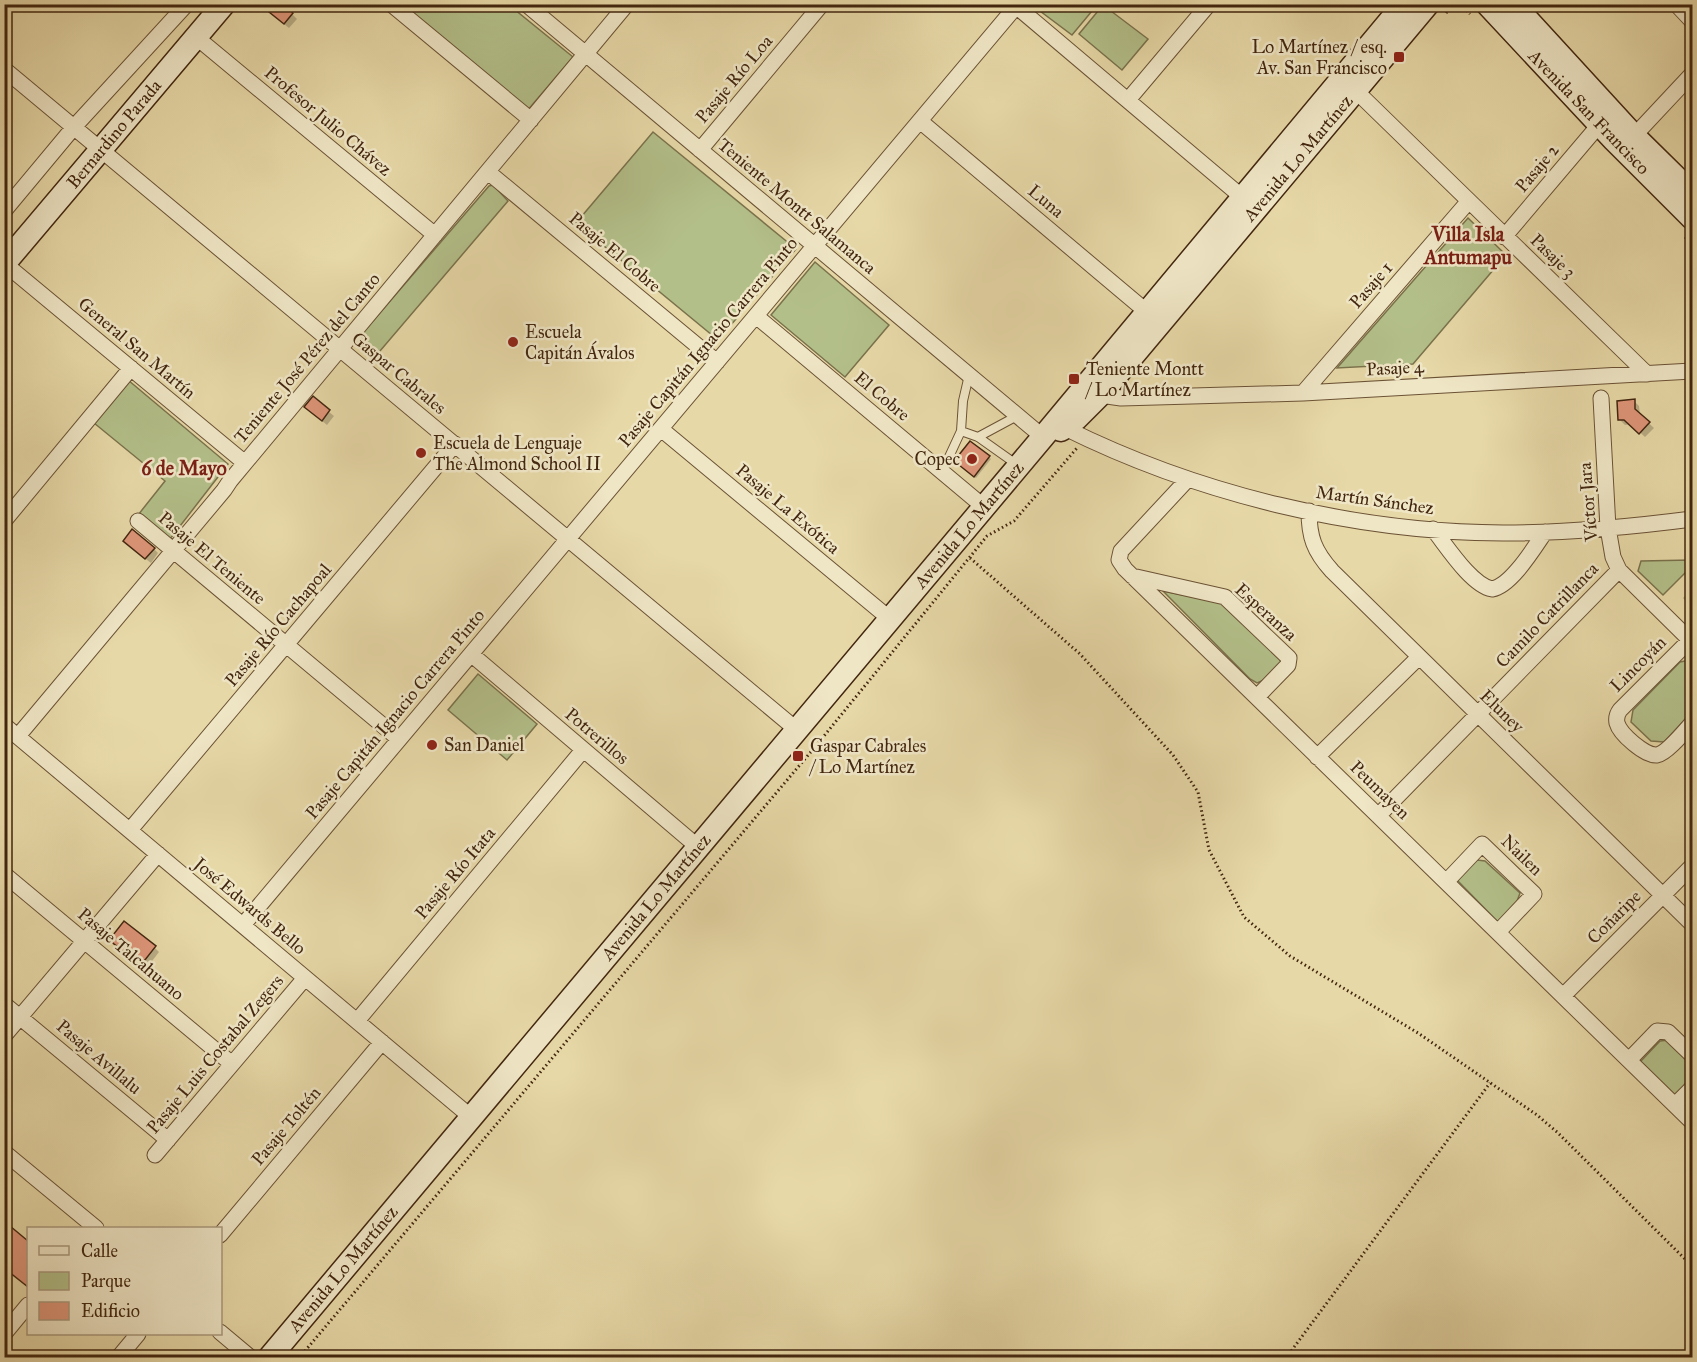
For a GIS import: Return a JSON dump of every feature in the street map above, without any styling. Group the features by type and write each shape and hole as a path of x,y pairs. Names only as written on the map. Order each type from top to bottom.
{"main road":[{"name":"Bernardino Parada","path":"5,263 224,4"},
{"name":"Avenida Lo Martínez","path":"269,1358 890,619 962,550 984,507 1404,4"},
{"name":"Avenida San Francisco","path":"1487,4 1599,125 1692,218"},
{"name":"Avenida San Francisco","path":"1513,4 1634,136 1692,193"},
{"name":"Avenida Lo Martínez","path":"1043,437 1065,428 1100,395 1355,90 1437,9"}],"street":[{"path":"392,4 531,120"},
{"name":"Teniente Montt Salamanca","path":"526,4 1043,437"},
{"name":"Teniente José Pérez del Canto","path":"18,736 627,4"},
{"name":"Pasaje Río Loa","path":"700,150 822,4"},
{"path":"1128,100 1209,4"},
{"path":"1676,4 1692,21"},
{"name":"Profesor Julio Chávez","path":"185,5 202,30 435,235"},
{"name":"Bernardino Parada","path":"4,211 74,127 185,5"},
{"path":"1017,5 1242,196"},
{"name":"Pasaje Capitán Ignacio Carrera Pinto","path":"243,925 1017,5"},
{"name":"Gaspar Cabrales","path":"4,69 797,730"},
{"path":"1634,136 1692,74"},
{"name":"Pasaje 3","path":"1355,90 1647,374"},
{"name":"Luna","path":"920,121 1147,312"},
{"name":"Pasaje 2","path":"1504,237 1599,125"},
{"name":"Pasaje El Cobre","path":"488,172 717,362"},
{"name":"Pasaje 1","path":"1303,393 1468,202"},
{"name":"General San Martín","path":"5,263 244,463"},
{"name":"El Cobre","path":"756,316 984,507"},
{"path":"4,521 131,368"},
{"name":"Pasaje 4","path":"1100,395 1121,398 1303,393 1692,371"},
{"name":"Víctor Jara","path":"1601,398 1608,528 1613,557 1618,570"},
{"name":"Martín Sánchez","path":"1065,428 1144,463 1228,491 1309,511 1433,529 1545,532 1692,519"},
{"name":"Pasaje La Exótica","path":"661,429 890,619"},
{"name":"Pasaje Río Cachapoal","path":"130,830 455,444"},
{"name":"Peumayen","path":"1188,479 1121,551 1119,560 1132,576 1692,1122"},
{"name":"Eluney","path":"1309,511 1309,532 1315,548 1328,566 1692,924"},
{"name":"Pasaje El Teniente","path":"138,521 399,739"},
{"path":"1433,529 1464,567 1481,584 1492,589 1501,585 1514,572 1545,532"},
{"path":"1618,570 1691,641"},
{"name":"Camilo Catrillanca","path":"1378,816 1618,570"},
{"name":"Esperanza","path":"1132,576 1225,597 1288,658 1288,665 1257,697"},
{"name":"Lincoyán","path":"1691,641 1620,710 1617,720 1620,729 1643,752 1653,755 1665,751 1692,723"},
{"name":"Potrerillos","path":"471,654 698,847"},
{"path":"1317,757 1419,657"},
{"name":"José Edwards Bello","path":"4,725 471,1117"},
{"name":"Pasaje Río Itata","path":"357,1021 583,750"},
{"name":"Nailen","path":"1446,882 1482,844 1534,894 1498,932"},
{"path":"4,1036 158,854"},
{"name":"Coñaripe","path":"1563,996 1692,866"},
{"name":"Pasaje Talcahuano","path":"4,874 232,1064"},
{"name":"Pasaje Luis Costabal Zegers","path":"155,1155 305,978"},
{"name":"Pasaje Avillalu","path":"4,1004 168,1140"},
{"path":"1629,1060 1657,1031 1668,1032 1692,1055"},
{"name":"Pasaje Toltén","path":"222,1233 382,1042"},
{"path":"1675,1105 1692,1088"},
{"path":"4,1152 94,1227"},
{"path":"7,1325 27,1306"},
{"path":"222,1334 251,1358"},
{"path":"118,1358 137,1335"}],"lane":[{"path":"942,472 961,431 963,401 969,375"},
{"path":"978,437 1017,416"},
{"path":"961,431 978,437 1019,466"}],"path":[{"path":"1437,9 1453,4"},
{"path":"299,1358 815,747 962,550 1014,521 1086,438"},
{"path":"962,550 1080,654 1173,755 1198,792 1209,850 1244,917 1290,956 1418,1033 1537,1115 1692,1266"},
{"path":"1286,1358 1490,1083"}],"green space":[{"path":"400,5 509,5 573,57 527,111"},
{"path":"1032,5 1097,5 1072,35"},
{"path":"1103,5 1148,39 1122,70 1079,34"},
{"path":"653,132 796,249 718,340 576,223"},
{"path":"493,185 508,201 374,358 354,343 489,186"},
{"path":"1468,218 1506,255 1413,364 1337,368"},
{"path":"815,262 889,325 845,377 771,315"},
{"path":"128,380 228,464 170,539 138,515 165,481 94,423"},
{"path":"1691,560 1691,567 1663,595 1638,571 1641,561"},
{"path":"1163,591 1222,603 1280,656 1280,664 1264,680 1257,683 1250,679"},
{"path":"1690,660 1692,663 1692,712 1664,742 1651,741 1631,722 1633,710 1680,662"},
{"path":"478,674 537,724 507,760 448,710"},
{"path":"1477,860 1485,861 1520,893 1516,904 1499,923 1456,879"},
{"path":"1669,1040 1692,1063 1692,1078 1675,1097 1640,1062 1660,1041"}],"building":[{"path":"259,4 283,4 293,13 284,24"},
{"path":"313,396 330,410 322,421 304,407"},
{"path":"1635,399 1635,409 1650,422 1639,434 1624,420 1618,420 1617,401"},
{"name":"Copec","path":"970,441 990,456 974,477 954,461"},
{"path":"132,529 155,548 145,559 123,541"},
{"path":"124,921 156,946 141,965 109,940"},
{"path":"4,1221 27,1240 27,1286 4,1268"}],"place":[{"name":"Lo Martínez / esq. Av. San Francisco","path":"1399,57"},
{"name":"Escuela Capitán Ávalos","path":"513,342"},
{"name":"Teniente Montt / Lo Martínez","path":"1074,379"},
{"name":"Escuela de Lenguaje The Almond School II","path":"421,453"},
{"name":"Copec","path":"972,459"},
{"name":"San Daniel","path":"432,745"},
{"name":"Gaspar Cabrales / Lo Martínez","path":"798,756"}],"district":[{"name":"Villa Isla Antumapu","path":"1468,246"},
{"name":"6 de Mayo","path":"184,468"}]}
